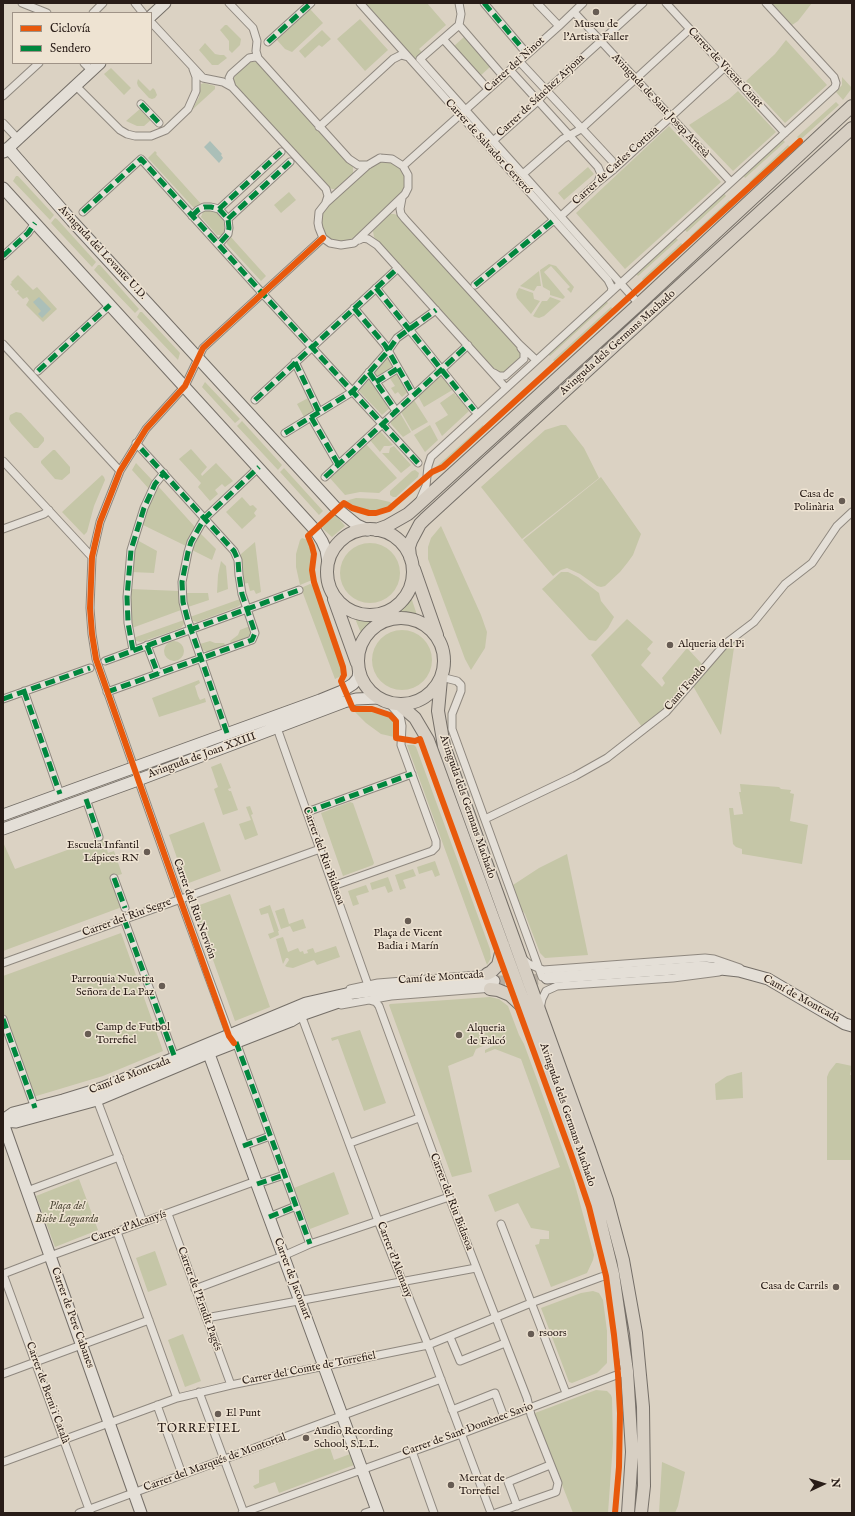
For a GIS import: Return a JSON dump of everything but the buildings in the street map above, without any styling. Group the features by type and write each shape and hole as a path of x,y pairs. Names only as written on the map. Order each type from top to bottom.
{"main road":[{"name":"Avinguda dels Germans Machado","path":"372,530 387,526 408,514 416,507 639,304 852,106"},
{"name":"Avinguda dels Germans Machado","path":"443,650 410,559 409,547 420,524 852,128"},
{"path":"332,592 342,606 357,614 373,615 389,611 396,606 407,593 412,578 410,559 406,549 396,539 384,532 372,530 353,533 334,548 328,562 328,583 363,682 368,688 389,702 410,704 422,699 434,689 441,678 444,664 443,650 432,632 420,623 407,619 392,619 379,625 364,640 359,654 359,669"},
{"name":"Avinguda dels Germans Machado","path":"441,678 438,711 443,740 607,1200 626,1274 636,1333 643,1407 644,1486 641,1513"},
{"name":"Avinguda dels Germans Machado","path":"389,702 410,712 426,734 596,1204 614,1274 627,1371 632,1452 628,1513"},
{"path":"503,944 498,965 491,972 490,982 498,990 510,995 527,1011"},
{"name":"Avinguda dels Germans Machado","path":"621,1513 630,1426"}],"street":[{"path":"22,3 44,12"},
{"path":"93,12 104,3"},
{"path":"134,3 143,12"},
{"path":"152,15 165,3"},
{"path":"229,3 253,28 257,41 256,51 258,58 354,163 358,165 368,164"},
{"path":"268,42 310,3"},
{"name":"Carrer de Salvador Cerveró","path":"360,3 608,280 612,288 611,292"},
{"path":"459,3 461,14 459,25 443,39 488,89"},
{"path":"484,3 523,49"},
{"path":"537,3 559,26"},
{"name":"Carrer del Ninot","path":"403,166 583,3"},
{"name":"Carrer de Sánchez Arjona","path":"493,141 643,3"},
{"name":"Carrer de Vicent Canet","path":"666,3 785,133"},
{"name":"Avinguda dels Germans Machado","path":"416,507 426,486 428,466 431,457 833,90 836,83 834,77 766,3"},
{"name":"Avinguda de Sant Josep Artesà","path":"574,12 731,182"},
{"path":"152,23 203,78 223,82 232,87 326,189 328,196 326,203"},
{"path":"459,25 503,76"},
{"path":"523,174 569,135 580,129 690,29"},
{"name":"Carrer de Salvador Cerveró","path":"443,39 420,59 639,304"},
{"path":"320,127 393,59 401,55 408,57"},
{"path":"232,87 230,82 231,74 249,58 258,58"},
{"path":"519,61 610,160 613,164 613,170"},
{"path":"4,92 38,64"},
{"path":"76,86 115,126 128,134 143,137 166,130 188,109 196,91 196,81 191,65"},
{"path":"6,151 76,86 88,67"},
{"name":"Carrer de Carles Cortina","path":"561,216 725,68"},
{"path":"510,70 601,170 606,169 611,165 610,160"},
{"path":"141,104 159,123"},
{"path":"3,123 18,139"},
{"name":"Avinguda del Levante U.D.","path":"6,151 340,512 357,525 372,530"},
{"path":"219,209 281,152"},
{"path":"357,241 402,198 408,188 408,175 403,166 396,161 380,158 368,164 326,203 318,216 318,228 323,238 330,243 341,245 354,243 363,238 373,241 506,388"},
{"path":"84,212 141,159 418,463"},
{"path":"228,219 290,162"},
{"path":"598,167 601,174 598,182"},
{"path":"3,188 110,305 181,389 259,467 318,534 326,550 328,562"},
{"path":"402,198 400,209 401,214 405,219 519,344 536,360"},
{"path":"192,216 204,207 219,209 228,219 229,228 228,234 218,244"},
{"path":"475,285 554,220"},
{"path":"3,256 28,233 35,223"},
{"path":"181,389 203,348 323,238"},
{"path":"255,400 398,268"},
{"path":"376,288 474,410"},
{"path":"38,371 110,305"},
{"path":"354,308 385,345 413,394"},
{"path":"285,433 352,392 388,351 397,338 436,310"},
{"path":"3,344 120,471"},
{"path":"491,370 499,376 504,376 524,359 524,352 519,344"},
{"path":"325,477 413,394 468,345"},
{"path":"295,362 319,412"},
{"path":"376,382 397,368"},
{"path":"369,372 396,411"},
{"name":"Carrer del Riu Nervión","path":"181,389 136,443 120,471 100,522 92,557 90,594 92,634 96,659 180,899 310,1244"},
{"path":"311,417 338,464"},
{"path":"107,692 254,638 255,633 240,584 237,556 205,518 136,443"},
{"path":"3,461 92,557"},
{"path":"227,734 202,658 190,629 183,602 182,588 184,570 191,542 205,518 259,467"},
{"path":"133,650 127,610 127,585 130,558 137,527 144,508 155,484 164,473"},
{"path":"3,529 44,514 49,510"},
{"name":"Camí Fondo","path":"485,819 576,776 607,758 666,712 726,644 754,622 785,584 812,563 837,526 852,512"},
{"path":"105,661 299,590"},
{"path":"147,645 158,674"},
{"path":"3,699 90,668"},
{"name":"Avinguda de Joan XXIII","path":"3,815 342,691 353,684 358,678 359,669"},
{"path":"441,678 457,681 461,684 462,691 452,714 452,729 536,958 545,973"},
{"path":"24,691 60,794"},
{"name":"Avinguda de Joan XXIII","path":"3,829 347,701 362,698 389,702"},
{"path":"334,886 432,851 436,847 436,841 401,745 402,726 400,716 389,702"},
{"name":"Carrer del Riu Bidasoa","path":"277,728 334,886 369,992 379,1006 448,1197 530,1408"},
{"path":"307,812 412,774"},
{"path":"86,799 99,837"},
{"name":"Carrer del Riu Segre","path":"3,963 320,849"},
{"path":"114,878 125,908"},
{"path":"124,919 175,1058"},
{"name":"Camí de Montcada","path":"519,954 531,966 545,973 702,967 744,972 768,979 825,1013 845,1024 852,1026"},
{"path":"531,966 536,964 536,958"},
{"name":"Camí de Montcada","path":"545,973 546,984 557,986 744,972"},
{"name":"Camí de Montcada","path":"3,1121 13,1113 102,1088 175,1058 207,1049 291,1020 300,1010 324,1003 369,992 490,982"},
{"path":"540,1011 542,999 546,991 557,986"},
{"name":"Carrer d'Alemany","path":"300,1010 378,1221 428,1345 492,1513"},
{"path":"3,1019 34,1108"},
{"name":"Camí de Montcada","path":"3,1121 16,1122 98,1100 207,1049"},
{"name":"Carrer de Jacomart","path":"207,1049 378,1511"},
{"path":"98,1100 143,1222"},
{"path":"350,1143 419,1118"},
{"name":"Carrer de Pere Cabanes","path":"3,1121 141,1513"},
{"path":"243,1146 270,1136"},
{"path":"27,1191 119,1157"},
{"name":"Carrer d'Alcanyís","path":"3,1274 143,1222 256,1183 284,1175"},
{"path":"196,1289 283,1256 310,1244 448,1197"},
{"path":"268,1217 296,1206"},
{"name":"Carrer de l'Erudit Pagés","path":"168,1214 231,1385"},
{"path":"501,1224 566,1393"},
{"path":"117,1232 177,1398"},
{"path":"206,1318 476,1268"},
{"name":"Carrer de Berni i Català","path":"3,1274 89,1511"},
{"name":"Carrer del Comte de Torrefiel","path":"3,1462 177,1398 231,1385 428,1345 601,1277 614,1274"},
{"path":"3,1374 149,1320"},
{"path":"450,1337 460,1361 505,1343"},
{"name":"Carrer de Sant Domènec Savio","path":"243,1513 461,1434 627,1371"},
{"name":"Carrer del Marqués de Montortal","path":"79,1513 89,1511 182,1474 441,1379"},
{"path":"199,1392 225,1458 243,1513"},
{"path":"452,1410 495,1393 504,1418"},
{"path":"157,1406 182,1474"},
{"path":"496,1513 556,1492 558,1483 530,1408"},
{"path":"412,1451 434,1513"},
{"path":"517,1506 508,1482 550,1465"},
{"path":"365,1513 378,1511"}],"green space":[{"path":"365,3 427,3 446,25 419,49 423,53 416,60"},
{"path":"772,3 812,3 798,21 792,25"},
{"path":"310,9 323,23 292,52 285,49 277,40"},
{"path":"360,19 388,50 365,71 337,39"},
{"path":"227,25 241,39 240,45 232,53 229,50 229,41 220,30"},
{"path":"322,30 331,39 322,47 319,45 305,58 299,51"},
{"path":"464,37 490,67 480,76 454,46"},
{"path":"786,40 827,85 785,123 746,81 775,54"},
{"path":"205,43 215,54 224,55 227,58 218,65 212,65 199,50"},
{"path":"250,62 258,63 353,167 353,175 337,189 328,187 234,84 233,81 235,76"},
{"path":"111,68 131,88 124,95 104,74"},
{"path":"842,77 852,88 843,100 836,92 842,85"},
{"path":"138,79 150,91 153,88 155,90 157,95 155,98 149,98 138,86"},
{"path":"204,83 215,86 215,89 192,110 199,97 201,84"},
{"path":"738,91 776,132 733,171 689,125 729,99"},
{"path":"836,102 839,105 800,140 797,137"},
{"path":"141,108 152,119 144,126 137,126 126,121"},
{"path":"669,126 721,182 625,269 576,213"},
{"path":"782,139 785,142 745,178 743,175"},
{"path":"788,145 791,148 751,184 749,182"},
{"path":"155,151 157,153 156,154 202,205 197,208 193,207 148,158"},
{"path":"382,161 389,161 401,167 406,179 404,190 355,237 345,242 332,241 322,230 321,220 327,206 371,166"},
{"path":"588,167 594,174 564,200 558,193"},
{"path":"16,176 18,176 54,215 50,220 13,181"},
{"path":"289,192 296,200 281,213 274,205"},
{"path":"724,193 726,196 687,232 684,229"},
{"path":"729,200 732,202 692,238 690,236"},
{"path":"206,210 216,211 223,219 225,230 222,235 217,235 201,217 203,212"},
{"path":"390,214 397,215 520,349 522,357 504,373 497,372 374,237 373,231"},
{"path":"55,218 96,262 92,267 51,223"},
{"path":"230,236 266,276 261,281 227,244 227,240"},
{"path":"675,237 678,240 638,276 636,274"},
{"path":"681,243 684,246 644,282 642,279"},
{"path":"549,264 556,266 574,287 571,293 567,289 570,287 551,266 544,272 565,297 563,299 550,295 550,291 543,287 540,270"},
{"path":"98,265 100,265 139,309 135,313 94,270"},
{"path":"539,271 541,286 537,286 534,291 520,286"},
{"path":"18,275 33,290 37,287 57,309 43,322 26,305 29,300 27,297 23,299 17,293 19,291 16,291 10,284"},
{"path":"519,288 533,293 534,299 540,301 531,314 517,298 516,294"},
{"path":"550,297 561,301 544,316 539,318 533,316 542,301 547,301"},
{"path":"606,301 608,303 550,356 548,354"},
{"path":"611,307 614,310 556,363 553,360"},
{"path":"140,312 142,312 180,353 178,360 137,317"},
{"path":"386,356 394,368 377,378 373,371"},
{"path":"397,372 409,391 402,397 398,392 395,394 391,388 395,386 389,377"},
{"path":"440,376 443,376 454,389 424,407 418,396"},
{"path":"370,379 385,402 391,407 382,415 359,391"},
{"path":"205,382 240,419 235,423 202,387"},
{"path":"454,393 456,396 458,395 469,411 442,436 435,423 448,415 440,403"},
{"path":"310,397 316,410 304,417 297,404"},
{"path":"414,400 428,422 412,431 401,412"},
{"path":"16,412 21,413 44,438 44,441 38,448 34,448 11,423 9,419 10,415"},
{"path":"400,413 411,432 403,437 391,424 391,421"},
{"path":"242,421 282,465 278,470 237,426"},
{"path":"430,425 438,440 425,452 414,435"},
{"path":"483,425 485,428 442,467 437,469 436,467"},
{"path":"566,425 584,448 599,478 522,539 481,487 545,430"},
{"path":"380,431 393,445 384,446 380,452 370,440"},
{"path":"366,444 397,478 379,493 360,492 345,495 329,477"},
{"path":"394,446 411,465 401,473 382,453 389,453 390,448"},
{"path":"191,449 207,467 201,474 202,476 216,463 233,481 225,487 222,484 215,490 218,494 210,501 198,487 201,483 179,459"},
{"path":"53,450 55,450 70,467 70,473 62,480 55,479 41,463 41,461"},
{"path":"136,463 153,481 149,489 132,470"},
{"path":"284,468 323,511 319,515 280,472"},
{"path":"415,470 419,473 418,477 396,497 390,495 390,491"},
{"path":"102,475 105,480 94,506 87,532 84,535 62,512"},
{"path":"601,477 641,534 633,555 620,572 605,586 597,586 580,574 567,568 561,570 553,576 523,540"},
{"path":"158,486 195,527 186,546 141,524"},
{"path":"242,497 250,506 253,505 257,509 254,513 256,516 242,529 226,512"},
{"path":"356,498 377,499 390,502 392,506 385,510 370,512 346,503 346,501"},
{"path":"335,514 345,526 332,537 321,527"},
{"path":"441,526 481,615 487,632 485,648 471,670 465,659 428,559 428,547 431,538"},
{"path":"200,533 216,549 212,560 192,550"},
{"path":"302,538 308,540 311,547 312,580 300,585 296,567 296,554"},
{"path":"137,540 157,551 154,573 131,572"},
{"path":"255,542 261,592 256,594 254,590 250,591 248,583 243,584 241,566 241,554"},
{"path":"364,543 376,543 387,548 395,556 400,567 398,585 387,598 376,603 364,603 353,598 345,590 340,579 340,567 345,556 353,548"},
{"path":"221,561 226,566 228,589 217,593 218,575"},
{"path":"561,572 568,572 578,577 599,593 601,601 614,617 608,628 596,641 589,640 542,589"},
{"path":"310,584 314,586 343,668 341,676 335,679 301,588"},
{"path":"130,589 179,591 181,610 132,628"},
{"path":"186,593 208,593 209,600 188,607"},
{"path":"408,598 412,600 416,615 397,615 386,617 372,626 364,634 361,633 356,621 357,617 370,618 385,616 397,610"},
{"path":"240,599 240,605 237,607 197,622 193,621 190,617"},
{"path":"627,619 653,642 647,649 651,653 641,665 662,687 665,683 662,678 687,648 702,664 665,709 642,727 591,655"},
{"path":"184,620 184,624 181,628 141,642 136,641 133,638"},
{"path":"250,626 252,633 250,636 231,644 230,641 238,635 240,630"},
{"path":"396,630 408,630 419,635 427,643 432,654 430,672 419,685 408,690 396,690 385,685 377,677 372,666 372,654 377,643 385,635"},
{"path":"170,641 178,641 184,647 184,655 178,661 170,661 164,655 164,647"},
{"path":"210,641 215,643 224,643 226,646 208,652 202,650 200,644"},
{"path":"735,641 721,735 693,686 727,645"},
{"path":"199,680 200,683 195,686 198,696 200,700 205,698 206,702 159,717 152,698"},
{"path":"355,710 372,710 391,717 395,723 394,737 381,734 366,723 355,712"},
{"path":"407,745 414,745 416,747 490,949 491,958 487,965"},
{"path":"221,763 231,788 228,789 231,791 238,810 223,815 214,789 218,787 211,767"},
{"path":"740,784 779,787 781,789 791,790 790,793 794,794 790,821 808,825 802,864 742,854 742,849 733,844 729,808 733,808 734,815 743,814 739,792 741,792"},
{"path":"350,802 353,803 374,863 373,865 343,876 321,813"},
{"path":"250,806 253,814 251,815 258,835 245,840 239,824 251,820 246,807"},
{"path":"204,822 221,871 186,884 169,835"},
{"path":"103,837 108,853 114,851 122,874 112,877 122,907 3,951 3,842 15,869"},
{"path":"567,854 588,955 545,958 540,953 525,914 521,909 513,885 539,868"},
{"path":"435,861 440,875 435,877 432,870 419,874 417,867"},
{"path":"413,869 416,876 403,880 406,888 400,890 395,875"},
{"path":"388,877 393,891 388,893 385,886 372,890 370,883"},
{"path":"366,885 369,892 356,896 359,904 353,906 348,891"},
{"path":"230,894 270,1007 235,1021 194,907"},
{"path":"270,905 279,935 270,939 268,934 274,932 268,913 261,915 259,909"},
{"path":"284,908 289,924 303,919 306,928 293,932 290,926 281,929 275,911"},
{"path":"121,933 163,1051 103,1076 33,1097 3,1013 3,976"},
{"path":"283,937 288,952 298,948 300,952 303,951 304,954 308,953 307,950 313,948 315,953 336,946 340,957 317,965 314,960 293,968 287,967 285,966 289,960 286,958 283,964 276,939"},
{"path":"490,997 499,999 508,1006 524,1044 574,1181 594,1255 587,1273 551,1287 535,1245 539,1244 540,1239 549,1239 549,1231 531,1228 518,1203 495,1212 488,1195 560,1167 521,1059 495,1049 485,1053 485,1050 493,1046 492,1042 476,1049 473,1056 448,1066 472,1172 452,1177 389,1005"},
{"path":"360,1030 386,1103 364,1111 338,1039 332,1041 331,1038"},
{"path":"836,1063 852,1066 850,1075 852,1075 852,1160 827,1160 827,1077"},
{"path":"742,1072 743,1098 716,1100 715,1084 727,1076"},
{"path":"334,1172 349,1214 310,1229 294,1188"},
{"name":"Plaça del Bisbe Laguarda","path":"79,1179 98,1230 55,1247 36,1196"},
{"path":"155,1251 167,1285 148,1292 136,1258"},
{"path":"593,1291 599,1293 603,1300 607,1331 607,1363 597,1373 572,1383 569,1382 541,1308 581,1293"},
{"path":"183,1334 201,1381 185,1387 168,1340"},
{"path":"596,1390 607,1391 612,1398 613,1443 608,1513 573,1513 535,1413"},
{"path":"329,1445 334,1460 350,1454 354,1465 279,1493 275,1482 255,1489 253,1486 259,1483 259,1470"},
{"path":"662,1462 685,1472 678,1506 675,1513 659,1513"}],"water":[{"path":"210,141 222,154 221,155 223,158 219,163 204,147"},
{"path":"39,297 51,309 42,318 38,314 41,311 33,302"}],"tunnel":[{"path":"494,981 522,981 547,978"}],"marked path":[{"path":"268,42 311,3"},
{"path":"484,3 523,49"},
{"path":"141,104 159,123"},
{"path":"219,209 281,152"},
{"path":"83,212 141,159 418,463"},
{"path":"228,219 290,162"},
{"path":"192,216 204,207 219,209 228,219 229,228 228,234 219,244"},
{"path":"475,285 554,220"},
{"path":"3,256 28,233 35,223"},
{"path":"255,400 398,268"},
{"path":"376,288 474,410"},
{"path":"38,371 110,305"},
{"path":"354,308 385,345 413,394"},
{"path":"285,433 352,392 388,351 397,338 436,310"},
{"path":"325,477 468,345"},
{"path":"295,362 319,412"},
{"path":"376,382 397,369"},
{"path":"369,372 396,411"},
{"path":"311,417 338,464"},
{"path":"107,692 252,640 255,633 242,594 238,560 234,551 136,443"},
{"path":"227,733 188,621 183,602 182,582 191,542 205,518 259,467"},
{"path":"133,650 128,623 127,597 131,550 144,508 155,484 164,473"},
{"path":"105,661 299,590"},
{"path":"147,645 158,674"},
{"path":"3,699 90,668"},
{"path":"24,691 60,794"},
{"path":"307,812 412,774"},
{"path":"86,799 99,837"},
{"path":"114,878 125,908"},
{"path":"124,919 175,1058"},
{"path":"3,1019 35,1108"},
{"path":"236,1042 310,1244"},
{"path":"243,1146 270,1136"},
{"path":"257,1184 284,1175"},
{"path":"269,1217 296,1206"}],"cycle path":[{"path":"615,1513 619,1467 620,1413 618,1374 606,1276 589,1207 420,739 415,741 396,738 396,721 390,715 372,709 353,709 341,681 344,675 343,667 314,582 312,570 314,554 308,536 344,503 352,508 369,513 376,513 389,509 432,472 443,467 800,141"},
{"path":"234,1043 229,1036 96,659 90,608 92,557 100,522 120,471 146,429 185,386 203,348 323,238"}],"place":[{"name":"Museu de l'Artista Faller","path":"596,12"},
{"name":"Casa de Polinària","path":"842,501"},
{"name":"Alqueria del Pi","path":"670,645"},
{"name":"Escuela Infantil Lápices RN","path":"147,852"},
{"name":"Plaça de Vicent Badia i Marín","path":"408,921"},
{"name":"Parroquia Nuestra Señora de La Paz","path":"162,986"},
{"name":"Camp de Futbol Torrefiel","path":"88,1034"},
{"name":"Alqueria de Falcó","path":"459,1035"},
{"name":"Casa de Carrils","path":"836,1287"},
{"name":"rsoors","path":"531,1334"},
{"name":"El Punt","path":"218,1414"},
{"name":"Audio Recording School, S.L.L.","path":"306,1438"},
{"name":"Mercat de Torrefiel","path":"451,1485"}],"district":[{"name":"TORREFIEL","path":"199,1430"}]}
